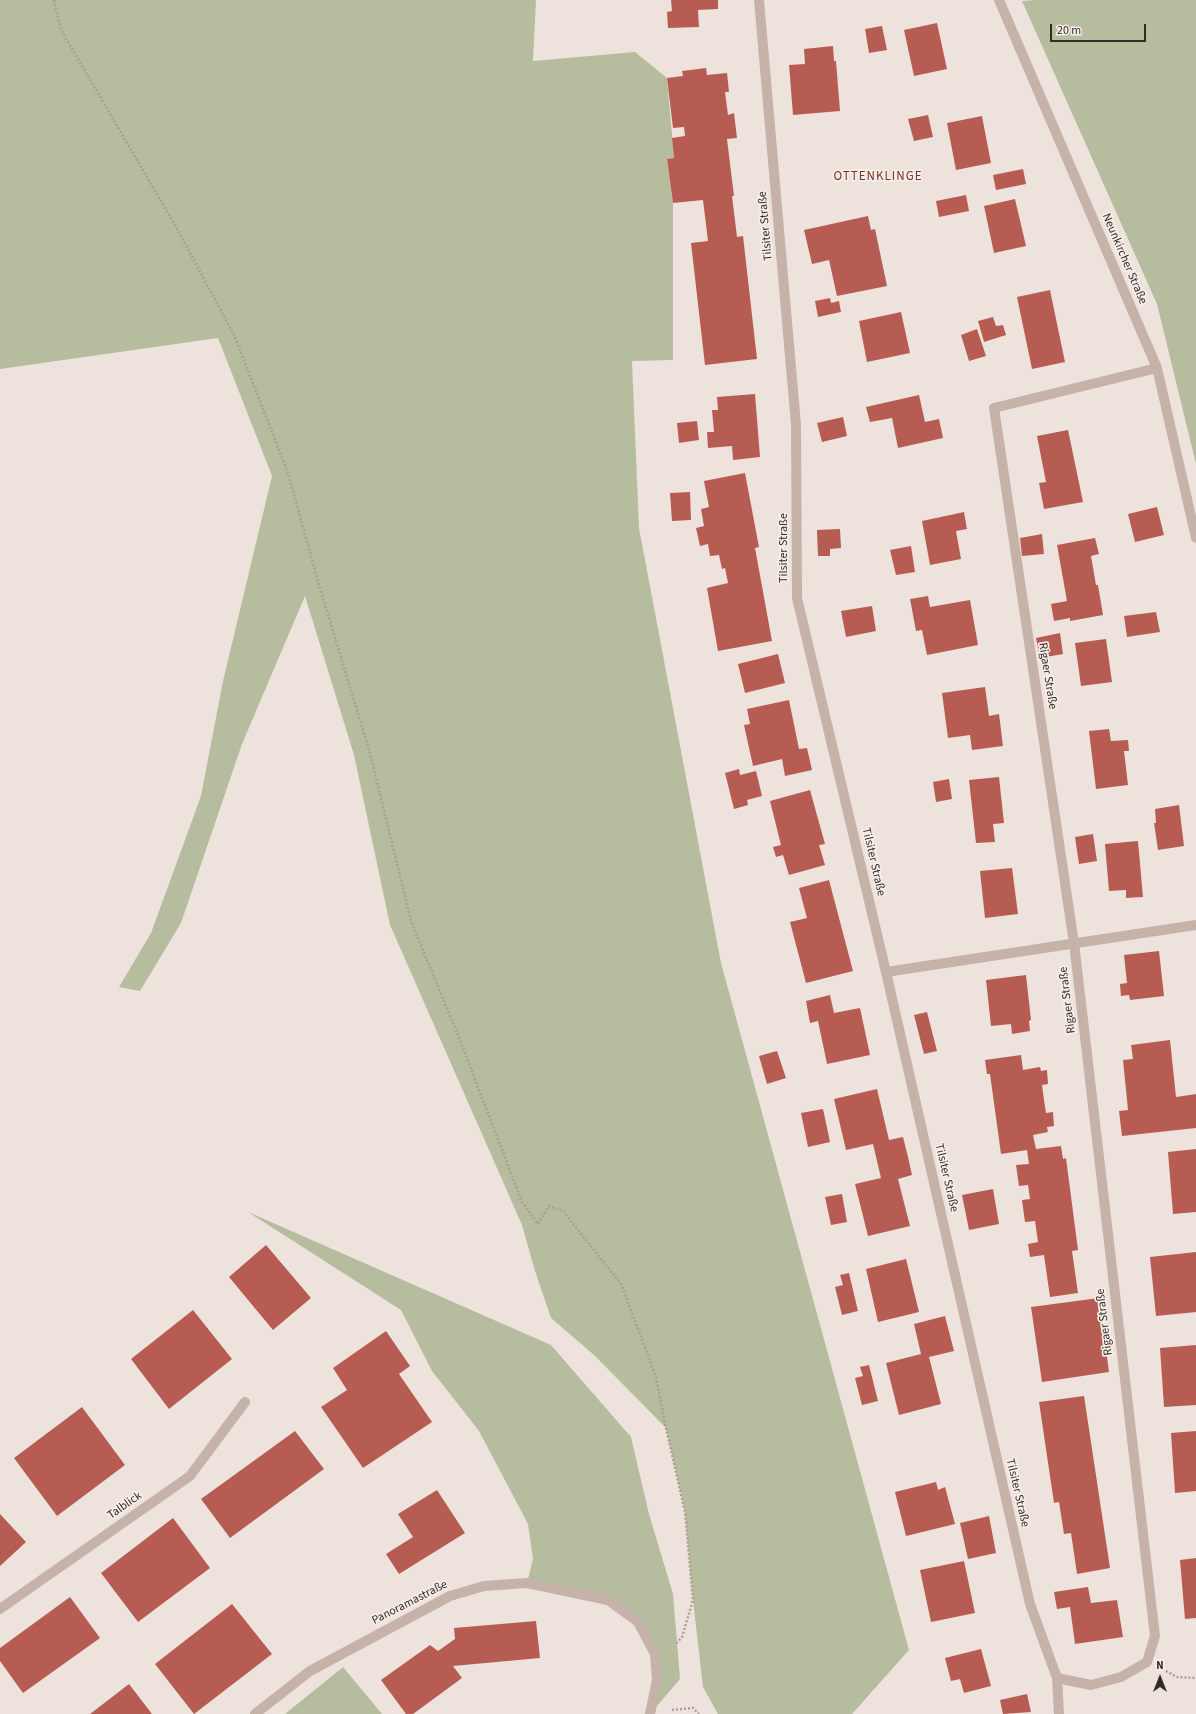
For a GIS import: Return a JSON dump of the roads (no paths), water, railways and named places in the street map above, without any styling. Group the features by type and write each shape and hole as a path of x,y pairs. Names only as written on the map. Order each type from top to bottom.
{"street":[{"name":"Tilsiter Straße","path":"759,0 796,425 797,598 886,972 1028,1597 1057,1678 1059,1714"},
{"name":"Neunkircher Straße","path":"999,0 1157,368 1196,538"},
{"name":"Rigaer Straße","path":"1057,1678 1091,1685 1121,1677 1147,1662 1155,1636 1074,943 994,408 1157,368"},
{"path":"886,972 1196,924"},
{"name":"Talblick","path":"0,1610 190,1476 245,1402"},
{"name":"Panoramastraße","path":"255,1714 310,1671 450,1596 484,1586 527,1583 608,1600 638,1622 655,1654 657,1680 651,1713"}],"district":[{"name":"OTTENKLINGE","path":"878,177"}]}
